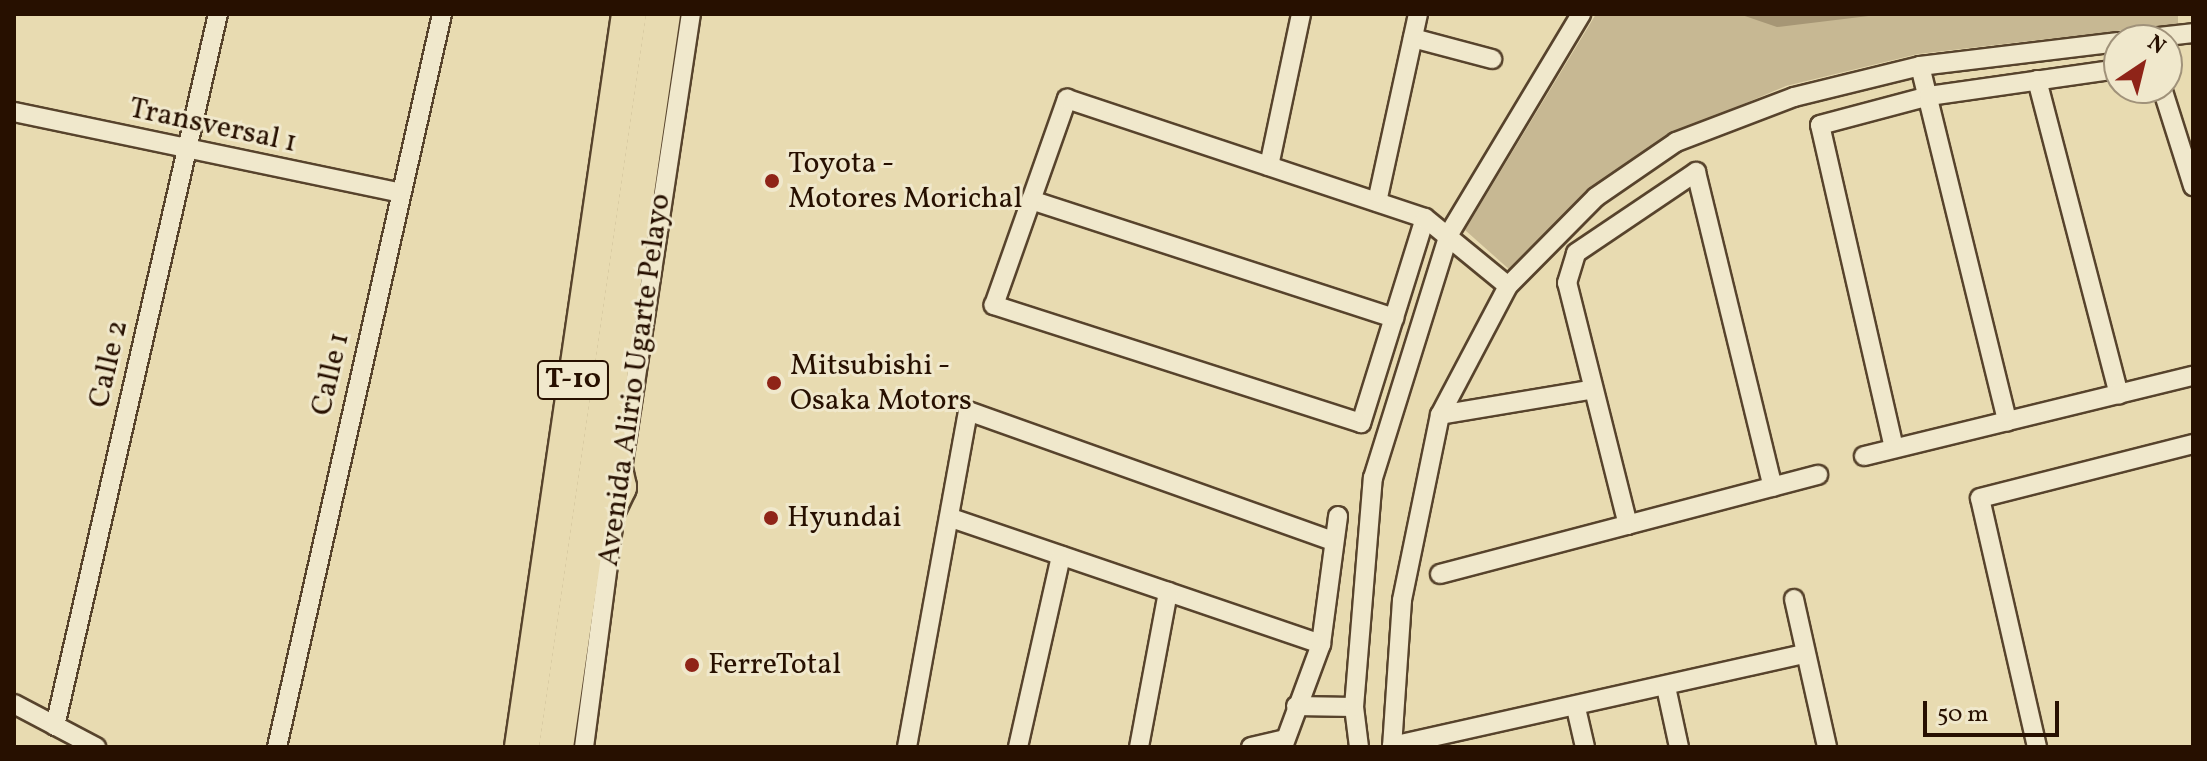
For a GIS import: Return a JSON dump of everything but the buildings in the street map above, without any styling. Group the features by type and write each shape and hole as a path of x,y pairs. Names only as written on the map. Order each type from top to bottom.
{"highway":[{"name":"Avenida Alirio Ugarte Pelayo","path":"522,747 629,14"},
{"name":"Avenida Alirio Ugarte Pelayo","path":"556,747 602,413 663,14"},
{"path":"580,569 619,487 602,413"}],"street":[{"name":"Calle 2","path":"55,726 218,14"},
{"name":"Calle 1","path":"277,747 442,14"},
{"name":"Avenida Alirio Ugarte Pelayo","path":"584,747 619,487 691,14"},
{"path":"1269,166 1301,14"},
{"path":"1377,202 1418,14"},
{"path":"1359,747 1354,707 1373,478 1449,234 1581,14"},
{"path":"1413,38 1492,59"},
{"path":"1805,654 1428,742 1392,746 1402,600 1440,415 1508,286 1596,197 1676,142 1794,97 1920,66 2103,44"},
{"path":"1920,66 2007,421"},
{"path":"1894,448 1820,125 1929,96 2103,71"},
{"path":"2037,80 2119,394"},
{"path":"1425,218 1361,423 994,305 1067,99 1425,218 1449,234 1508,286"},
{"path":"2167,104 2193,186"},
{"name":"Transversal 1","path":"14,112 401,193"},
{"path":"1628,525 1590,390 1567,283 1576,253 1696,172 1773,487"},
{"path":"1031,200 1394,318"},
{"path":"1864,456 2193,376"},
{"path":"1440,415 1590,390"},
{"path":"907,747 968,411 1334,541"},
{"path":"2037,747 1980,498 2193,444"},
{"path":"1440,574 1818,475"},
{"path":"1251,747 1282,743 1321,644 1338,516"},
{"path":"951,518 1321,644"},
{"path":"1018,747 1061,556"},
{"path":"1139,747 1168,592"},
{"path":"1794,599 1827,747"},
{"path":"1666,687 1679,747"},
{"path":"14,704 96,747"},
{"path":"1296,706 1354,707"},
{"path":"1576,708 1585,747"}],"shaded area":[{"path":"1596,14 2178,14 2178,24 2103,24 2103,33 1918,54 1786,86 1673,134 1599,183 1511,271 1465,230"},
{"path":"1739,14 1885,14 1777,27"}],"place":[{"name":"Toyota - Motores Morichal","path":"772,181"},
{"name":"Mitsubishi - Osaka Motors","path":"774,383"},
{"name":"Hyundai","path":"771,518"},
{"name":"FerreTotal","path":"692,665"}]}
